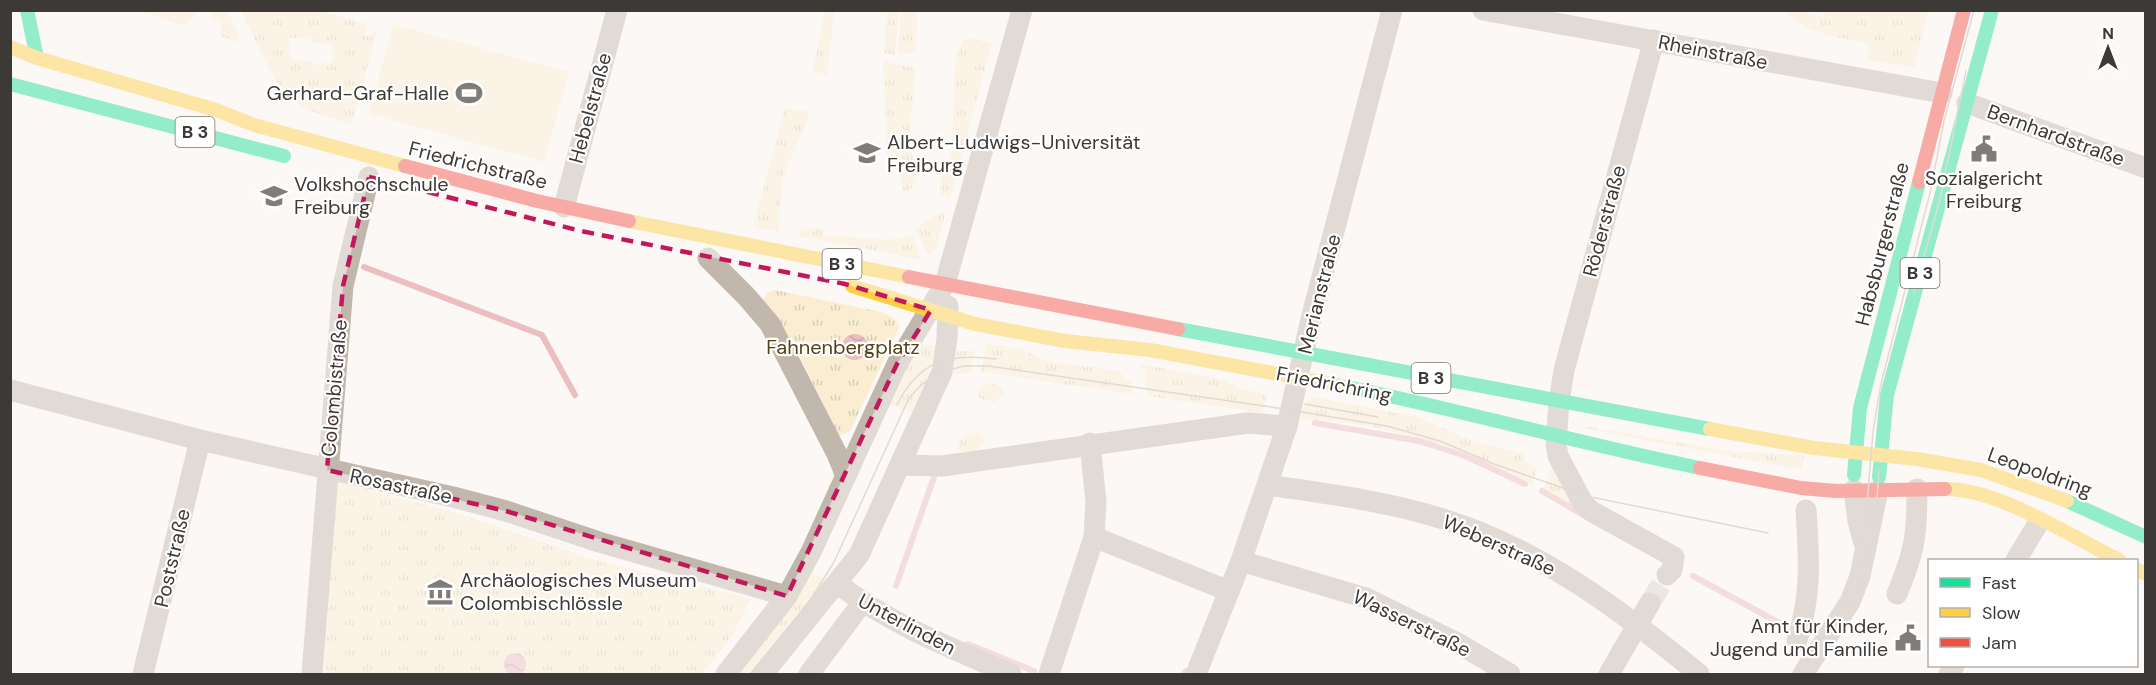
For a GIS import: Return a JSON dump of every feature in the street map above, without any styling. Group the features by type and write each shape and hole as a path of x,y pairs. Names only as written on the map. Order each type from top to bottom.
{"main road":[{"path":"27,10 37,58"},
{"name":"Habsburgerstraße","path":"1854,490 1854,452 1860,408 1964,10"},
{"name":"B 3","path":"1878,490 1887,395 1992,10"},
{"name":"Friedrichstraße","path":"10,47 37,58 194,103 254,125 564,207 945,284"},
{"path":"10,84 41,93"},
{"path":"21,100 41,93"},
{"name":"B 3","path":"41,93 294,158"},
{"path":"703,257 730,262"},
{"name":"B 3","path":"835,282 894,297 940,313"},
{"name":"Friedrichring","path":"945,284 1559,402 1814,448 1880,455"},
{"name":"Friedrichring","path":"940,313 1024,335 1150,350 1427,403 1622,452 1801,488 1878,490"},
{"name":"Leopoldring","path":"1880,455 1993,473 2065,500 2145,537"},
{"name":"Leopoldring","path":"1878,490 1972,491 2003,502 2115,559"}],"street":[{"name":"Hebelstraße","path":"564,207 617,10"},
{"path":"763,675 844,577 911,466 942,372 940,313 945,284 1022,10"},
{"name":"Merianstraße","path":"1197,675 1241,561 1287,426 1303,353 1392,10"},
{"name":"Rheinstraße","path":"1483,10 1654,40 1823,74 1942,93"},
{"name":"Röderstraße","path":"1654,40 1564,370 1557,436 1558,456 1583,504 1591,511 1674,557 1672,570 1667,575"},
{"name":"Bernhardstraße","path":"1966,103 2145,168"},
{"name":"Colombistraße","path":"312,675 343,286 369,177"},
{"path":"703,257 746,296 770,324 846,476"},
{"path":"726,675 787,596 811,552 897,364 940,313"},
{"name":"Rosastraße","path":"10,390 200,440 411,487 506,511 599,542 787,596"},
{"path":"911,466 1248,423 1287,426"},
{"name":"Poststraße","path":"143,675 200,440"},
{"path":"1049,675 1095,537 1096,502 1090,443"},
{"name":"Weberstraße","path":"1268,484 1401,507 1459,524 1581,584 1639,625 1699,675"},
{"path":"1897,594 1913,556 1917,537 1917,489"},
{"path":"1854,490 1858,521 1866,549"},
{"path":"1813,672 1844,615 1860,576 1878,490"},
{"path":"1797,640 1807,611 1809,582 1806,510"},
{"path":"2017,559 2039,522"},
{"path":"1095,537 1229,591"},
{"name":"Wasserstraße","path":"1241,561 1366,598 1461,645 1510,675"},
{"name":"Unterlinden","path":"844,577 862,603 919,634 1011,675"},
{"path":"809,675 862,603"},
{"path":"1609,675 1650,603"}],"highlighted area":[{"path":"369,177 581,231 845,284 931,310 897,364 787,596 506,511 327,470 343,286"}],"green space":[{"path":"139,10 196,11 186,26"},
{"path":"212,11 228,11 240,37 238,42 219,36 223,22 209,18"},
{"path":"241,11 320,11 367,24 365,35 371,37 374,30 377,31 352,124 307,109 287,94 270,70","holes":["310,37 311,42 332,45 333,62 312,65 312,62 290,59 289,38"]},
{"path":"825,11 834,11 827,75 813,71"},
{"path":"887,11 899,11 895,55 884,53"},
{"path":"901,11 917,12 916,52 898,55"},
{"path":"1788,11 1802,11 1822,16 1824,11 1928,11 1914,67 1867,60 1869,44 1806,27 1788,15"},
{"name":"Gerhard-Graf-Halle","path":"393,24 569,72 544,162 369,114"},
{"path":"969,38 992,43 950,199 942,195 940,184 951,156 956,64 963,40"},
{"path":"883,61 915,68 909,147 918,168 917,180 910,190 904,192 898,165 888,167"},
{"path":"785,108 810,112 782,180 779,232 753,227"},
{"path":"940,212 945,214 935,250 928,254 915,229"},
{"path":"802,229 824,229 824,235 888,240 913,235 921,258 798,236"},
{"name":"Fahnenbergplatz","path":"775,290 881,312 894,318 900,326 850,431 839,436 798,353 763,300 767,293"},
{"path":"920,343 935,347 928,380 913,414 884,402"},
{"path":"986,343 1022,349 1046,361 1118,371 1132,384 1133,394 981,372"},
{"path":"957,351 975,351 971,372 953,375"},
{"path":"1140,364 1225,380 1241,389 1267,394 1263,413 1148,396 1145,372"},
{"path":"991,383 1001,386 1005,395 994,402 979,398 978,388"},
{"path":"1315,397 1417,417 1465,438 1523,454 1523,461 1537,468 1532,486 1443,448 1397,433 1343,422 1298,420 1306,401"},
{"path":"1590,427 1727,451 1804,455 1802,470 1583,428"},
{"path":"973,432 982,435 985,440 983,444 974,451 958,451 960,440"},
{"path":"1552,465 1578,510 1543,491"},
{"path":"339,482 456,513 595,560 751,599 733,634 702,674 324,674 336,485"},
{"path":"808,571 831,581 756,674 734,674"}],"water":[{"path":"855,334 865,337 868,347 865,357 855,360 845,357 842,347 845,337"},
{"path":"515,653 523,656 526,664 523,672 515,675 507,672 504,664 507,656"}],"waterway":[{"path":"364,267 542,335 575,395"},
{"path":"1315,423 1419,441 1465,456 1525,484"},
{"path":"896,586 934,477"},
{"path":"1542,491 1583,515"},
{"path":"1693,576 1785,626"},
{"path":"968,644 1034,671"}],"tunnel":[{"path":"1650,603 1667,575"}],"tram line":[{"path":"1797,674 1840,610 1858,562 1865,527 1873,432 1881,384 1930,193 1944,121 1974,10"},
{"path":"1914,292 1940,199 1966,71"},
{"path":"897,405 915,378 937,363 964,357 996,359"},
{"path":"750,674 808,604 834,562 909,398 921,385 942,372 964,366 988,366 1387,426 1440,441 1494,464 1586,496 1768,533"},
{"path":"1305,404 1378,417"},
{"path":"1811,674 1843,624 1863,579 1873,531 1879,471"}],"traffic: fast":[{"path":"27,10 37,58"},
{"path":"1879,477 1887,395 1992,10"},
{"path":"10,84 284,156"},
{"path":"1854,475 1860,408 1919,182"},
{"path":"1178,329 1710,429"},
{"path":"1347,387 1700,468"},
{"path":"2067,501 2146,537"}],"traffic: slow":[{"path":"10,47 37,58 216,110 254,125 405,166"},
{"path":"629,221 909,277"},
{"path":"852,286 975,324 1065,341 1150,350 1347,387"},
{"path":"1710,429 1814,448 1917,459 1981,470 2067,501"},
{"path":"1945,489 1988,496 2011,505 2117,559"},
{"path":"2138,570 2146,574"}],"traffic: jam":[{"path":"1919,182 1964,10"},
{"path":"405,166 537,201 629,221"},
{"path":"909,277 1178,329"},
{"path":"1700,468 1801,488 1836,491 1945,489"}],"place":[{"name":"Gerhard-Graf-Halle","path":"469,93"},
{"name":"Sozialgericht Freiburg","path":"1984,149"},
{"name":"Albert-Ludwigs-Universität Freiburg","path":"867,153"},
{"name":"Volkshochschule Freiburg","path":"274,196"},
{"name":"Archäologisches Museum Colombischlössle","path":"440,592"},
{"name":"Amt für Kinder, Jugend und Familie","path":"1908,638"}]}
